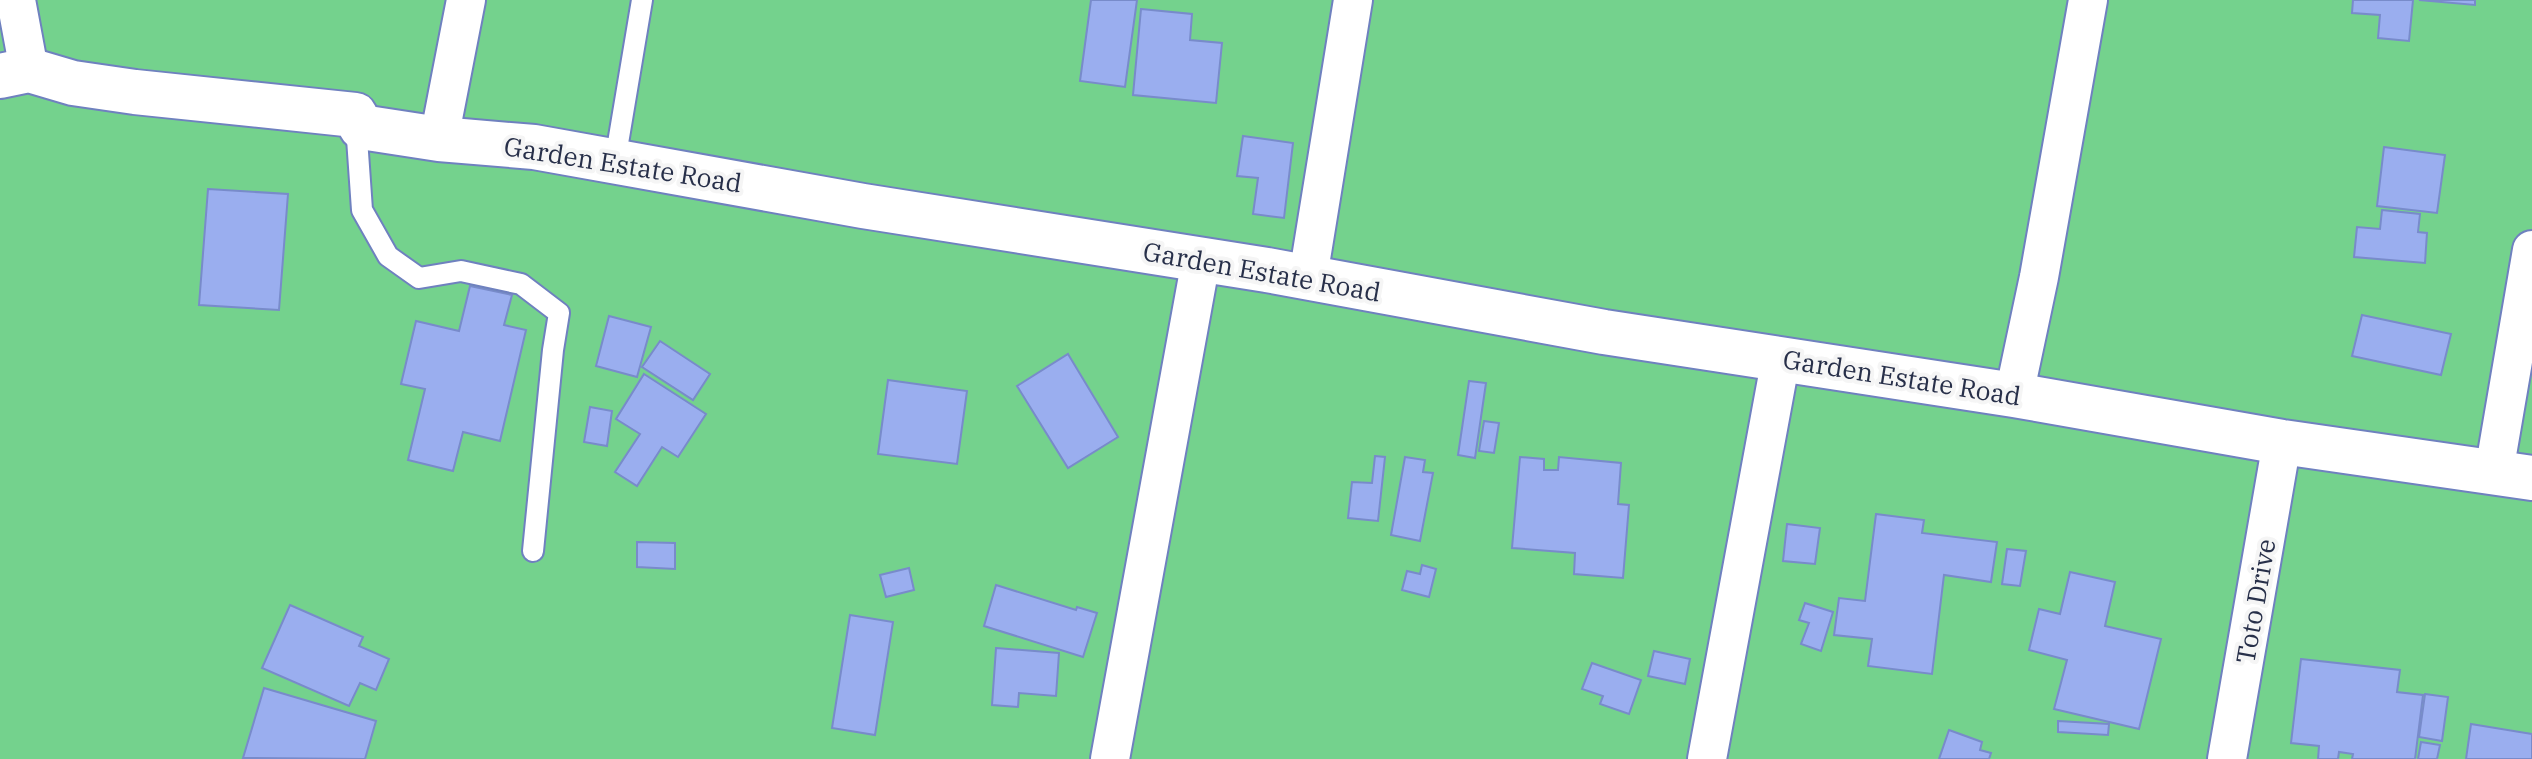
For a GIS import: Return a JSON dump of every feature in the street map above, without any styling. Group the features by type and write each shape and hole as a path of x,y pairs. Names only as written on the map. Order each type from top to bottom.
{"street":[{"path":"15,73 16,0"},
{"path":"439,139 466,0"},
{"path":"1308,277 1353,0"},
{"path":"2014,395 2039,277 2088,0"},
{"name":"Garden Estate Road","path":"15,73 135,92 355,115 361,127 439,139 534,147 863,206 1308,277 1604,332 2014,395 2282,442 2513,475"},
{"path":"2513,475 2532,250"},
{"path":"1110,759 1201,260"},
{"path":"1707,759 1781,358"},
{"name":"Toto Drive","path":"2227,759 2282,442"}],"lane":[{"path":"615,161 642,0"},
{"path":"355,115 362,210 388,256 419,278 461,271 521,284 559,313 533,551"}],"green space":[{"path":"0,0 2532,0 2532,759 0,759"}],"building":[{"path":"1091,0 1137,0 1125,87 1080,81"},
{"path":"2353,0 2413,0 2409,41 2378,38 2380,15 2352,13"},
{"path":"2419,0 2475,0 2475,5"},
{"path":"1141,9 1192,14 1190,40 1222,43 1216,103 1133,95"},
{"path":"1243,136 1293,143 1284,218 1253,214 1258,178 1237,176"},
{"path":"2384,147 2445,155 2437,213 2377,206"},
{"path":"208,189 288,194 279,310 199,305"},
{"path":"2382,210 2420,214 2418,232 2427,233 2425,263 2354,257 2357,227 2380,229"},
{"path":"470,286 512,295 504,325 526,330 500,441 463,432 453,471 408,460 425,389 401,384 416,321 459,331"},
{"path":"2362,315 2451,334 2441,375 2352,356"},
{"path":"609,316 651,327 637,377 596,366"},
{"path":"660,341 710,374 693,400 642,367"},
{"path":"1068,354 1118,437 1068,468 1017,386"},
{"path":"644,374 706,414 678,457 662,447 637,486 615,472 640,434 616,419"},
{"path":"888,380 967,391 957,464 878,454"},
{"path":"1469,381 1486,383 1475,458 1458,455"},
{"path":"590,407 612,411 607,446 584,442"},
{"path":"1484,421 1499,423 1494,453 1479,451"},
{"path":"1375,456 1385,457 1378,521 1348,518 1352,482 1372,483"},
{"path":"1405,457 1425,460 1423,472 1433,473 1420,541 1391,535"},
{"path":"1520,457 1544,459 1544,470 1558,470 1559,457 1621,463 1618,504 1629,505 1623,578 1574,574 1575,553 1512,548"},
{"path":"1876,514 1924,520 1922,533 1997,542 1991,582 1944,575 1932,674 1868,666 1872,639 1834,635 1839,598 1865,601"},
{"path":"1787,524 1820,528 1815,564 1783,561"},
{"path":"637,542 675,543 675,569 637,567"},
{"path":"2007,549 2026,551 2020,586 2002,584"},
{"path":"1422,565 1436,569 1429,597 1402,590 1407,571 1420,574"},
{"path":"909,568 914,590 886,597 880,575"},
{"path":"2070,572 2115,582 2105,626 2161,639 2139,729 2054,709 2067,660 2029,650 2039,609 2060,614"},
{"path":"996,585 1076,610 1077,607 1097,613 1083,657 984,626"},
{"path":"1805,603 1833,612 1821,651 1801,644 1809,623 1799,620"},
{"path":"290,605 363,637 359,646 389,659 376,690 360,683 349,706 262,668"},
{"path":"850,615 893,622 875,735 832,728"},
{"path":"996,648 1059,653 1056,696 1019,693 1018,707 992,705"},
{"path":"1654,651 1690,659 1685,684 1648,676"},
{"path":"2301,659 2400,670 2397,692 2423,695 2415,759 2352,759 2353,754 2339,752 2338,759 2318,759 2319,746 2291,743"},
{"path":"1592,663 1641,680 1629,714 1600,704 1603,696 1582,689"},
{"path":"264,688 376,721 365,759 243,758"},
{"path":"2425,694 2448,697 2442,741 2419,737"},
{"path":"2058,721 2109,724 2108,735 2058,732"},
{"path":"2471,724 2532,734 2532,759 2466,759"},
{"path":"1949,730 1982,742 1980,750 1991,753 1989,759 1939,759"},
{"path":"2421,742 2440,745 2437,759 2418,759"}]}
